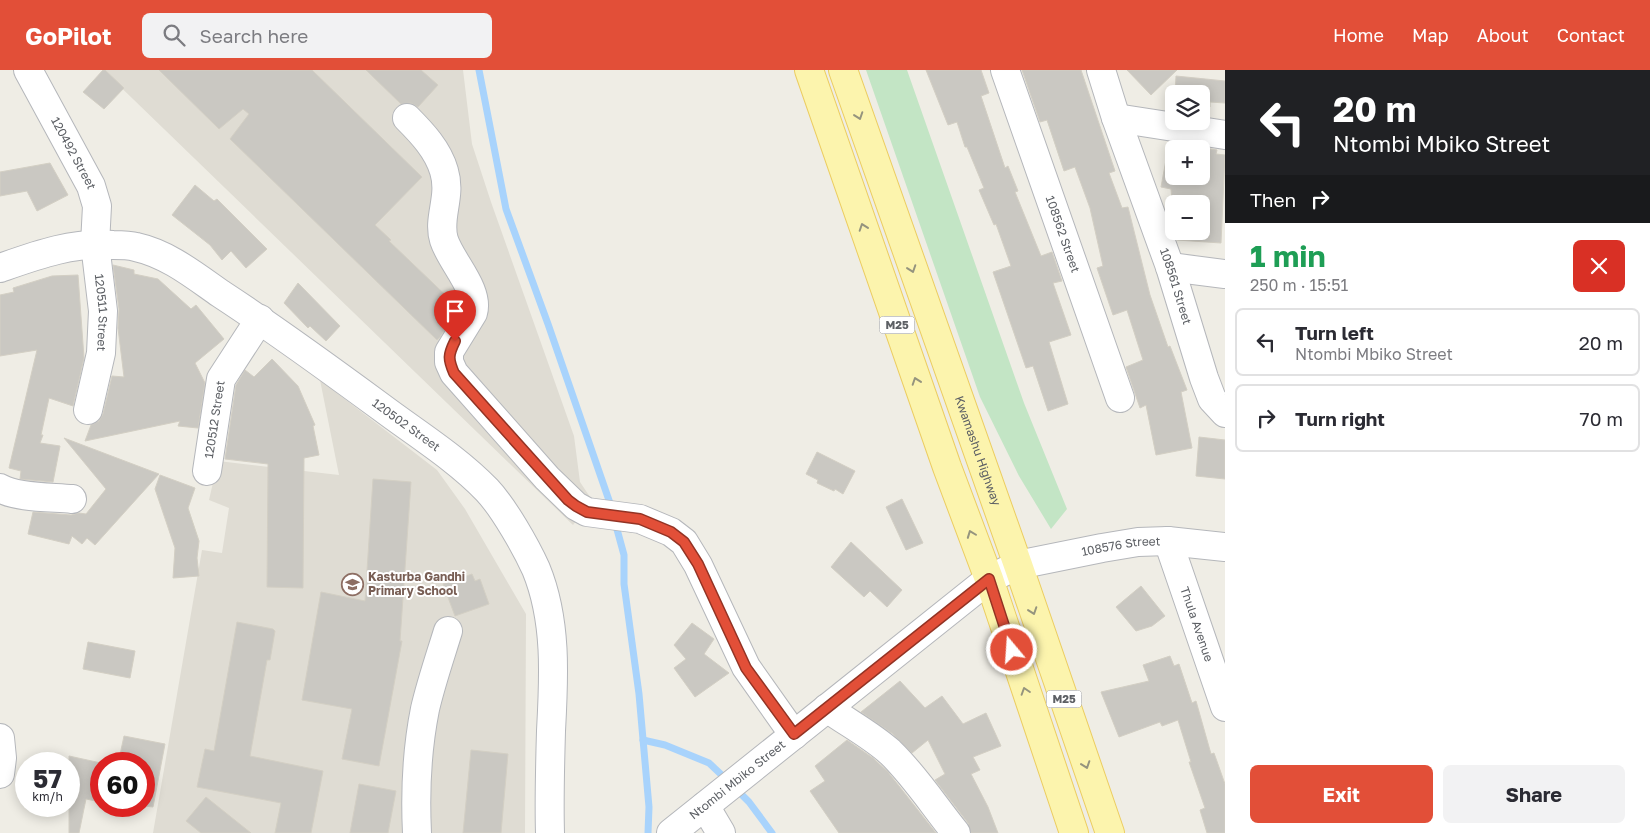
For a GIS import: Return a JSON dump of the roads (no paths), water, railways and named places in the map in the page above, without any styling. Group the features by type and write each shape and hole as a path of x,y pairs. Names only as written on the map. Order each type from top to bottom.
{"main road":[{"name":"M25","path":"809,70 946,468 989,579 1074,833"},
{"name":"Kwamashu Highway","path":"843,70 1018,565 1110,833"}],"street":[{"name":"120492 Street","path":"28,70 92,186 96,206 95,244"},
{"name":"108562 Street","path":"1005,70 1120,398"},
{"name":"108561 Street","path":"1101,70 1116,118 1170,267 1204,378 1212,399 1225,413"},
{"path":"407,118 424,134 436,152 444,170 448,188 442,230 444,240 472,292 474,300 475,308 473,313 449,352 449,362 454,373 576,506 587,512 640,519 671,532 684,542 698,564 746,668 794,734"},
{"path":"1116,118 1225,135"},
{"name":"120502 Street","path":"0,268 69,246 95,244 135,246 156,254 181,266 260,319 439,449 489,492 518,534 536,570 547,606 552,644 553,684 548,797 550,833"},
{"name":"120511 Street","path":"88,410 101,353 103,335 103,311 95,244"},
{"path":"1170,267 1225,274"},
{"name":"120512 Street","path":"207,471 221,379 260,319"},
{"path":"0,488 17,494 72,499"},
{"name":"108576 Street","path":"1018,565 1138,542 1168,541 1225,547"},
{"name":"Thula Avenue","path":"1168,541 1225,707"},
{"name":"Ntombi Mbiko Street","path":"678,828 989,579 1018,565"},
{"path":"417,833 418,766 425,710 448,631"},
{"path":"827,708 870,736 889,752 904,767 956,833"},
{"path":"0,738 2,758 0,774"},
{"path":"711,801 721,833"}],"waterway":[{"path":"479,70 506,209 612,509"},
{"path":"615,522 624,555 624,584 639,694 649,807 648,833"},
{"path":"643,740 665,745 709,763 728,781"},
{"path":"736,789 749,802 772,833"}],"place":[{"name":"Kasturba Gandhi Primary School","path":"352,584"}]}
